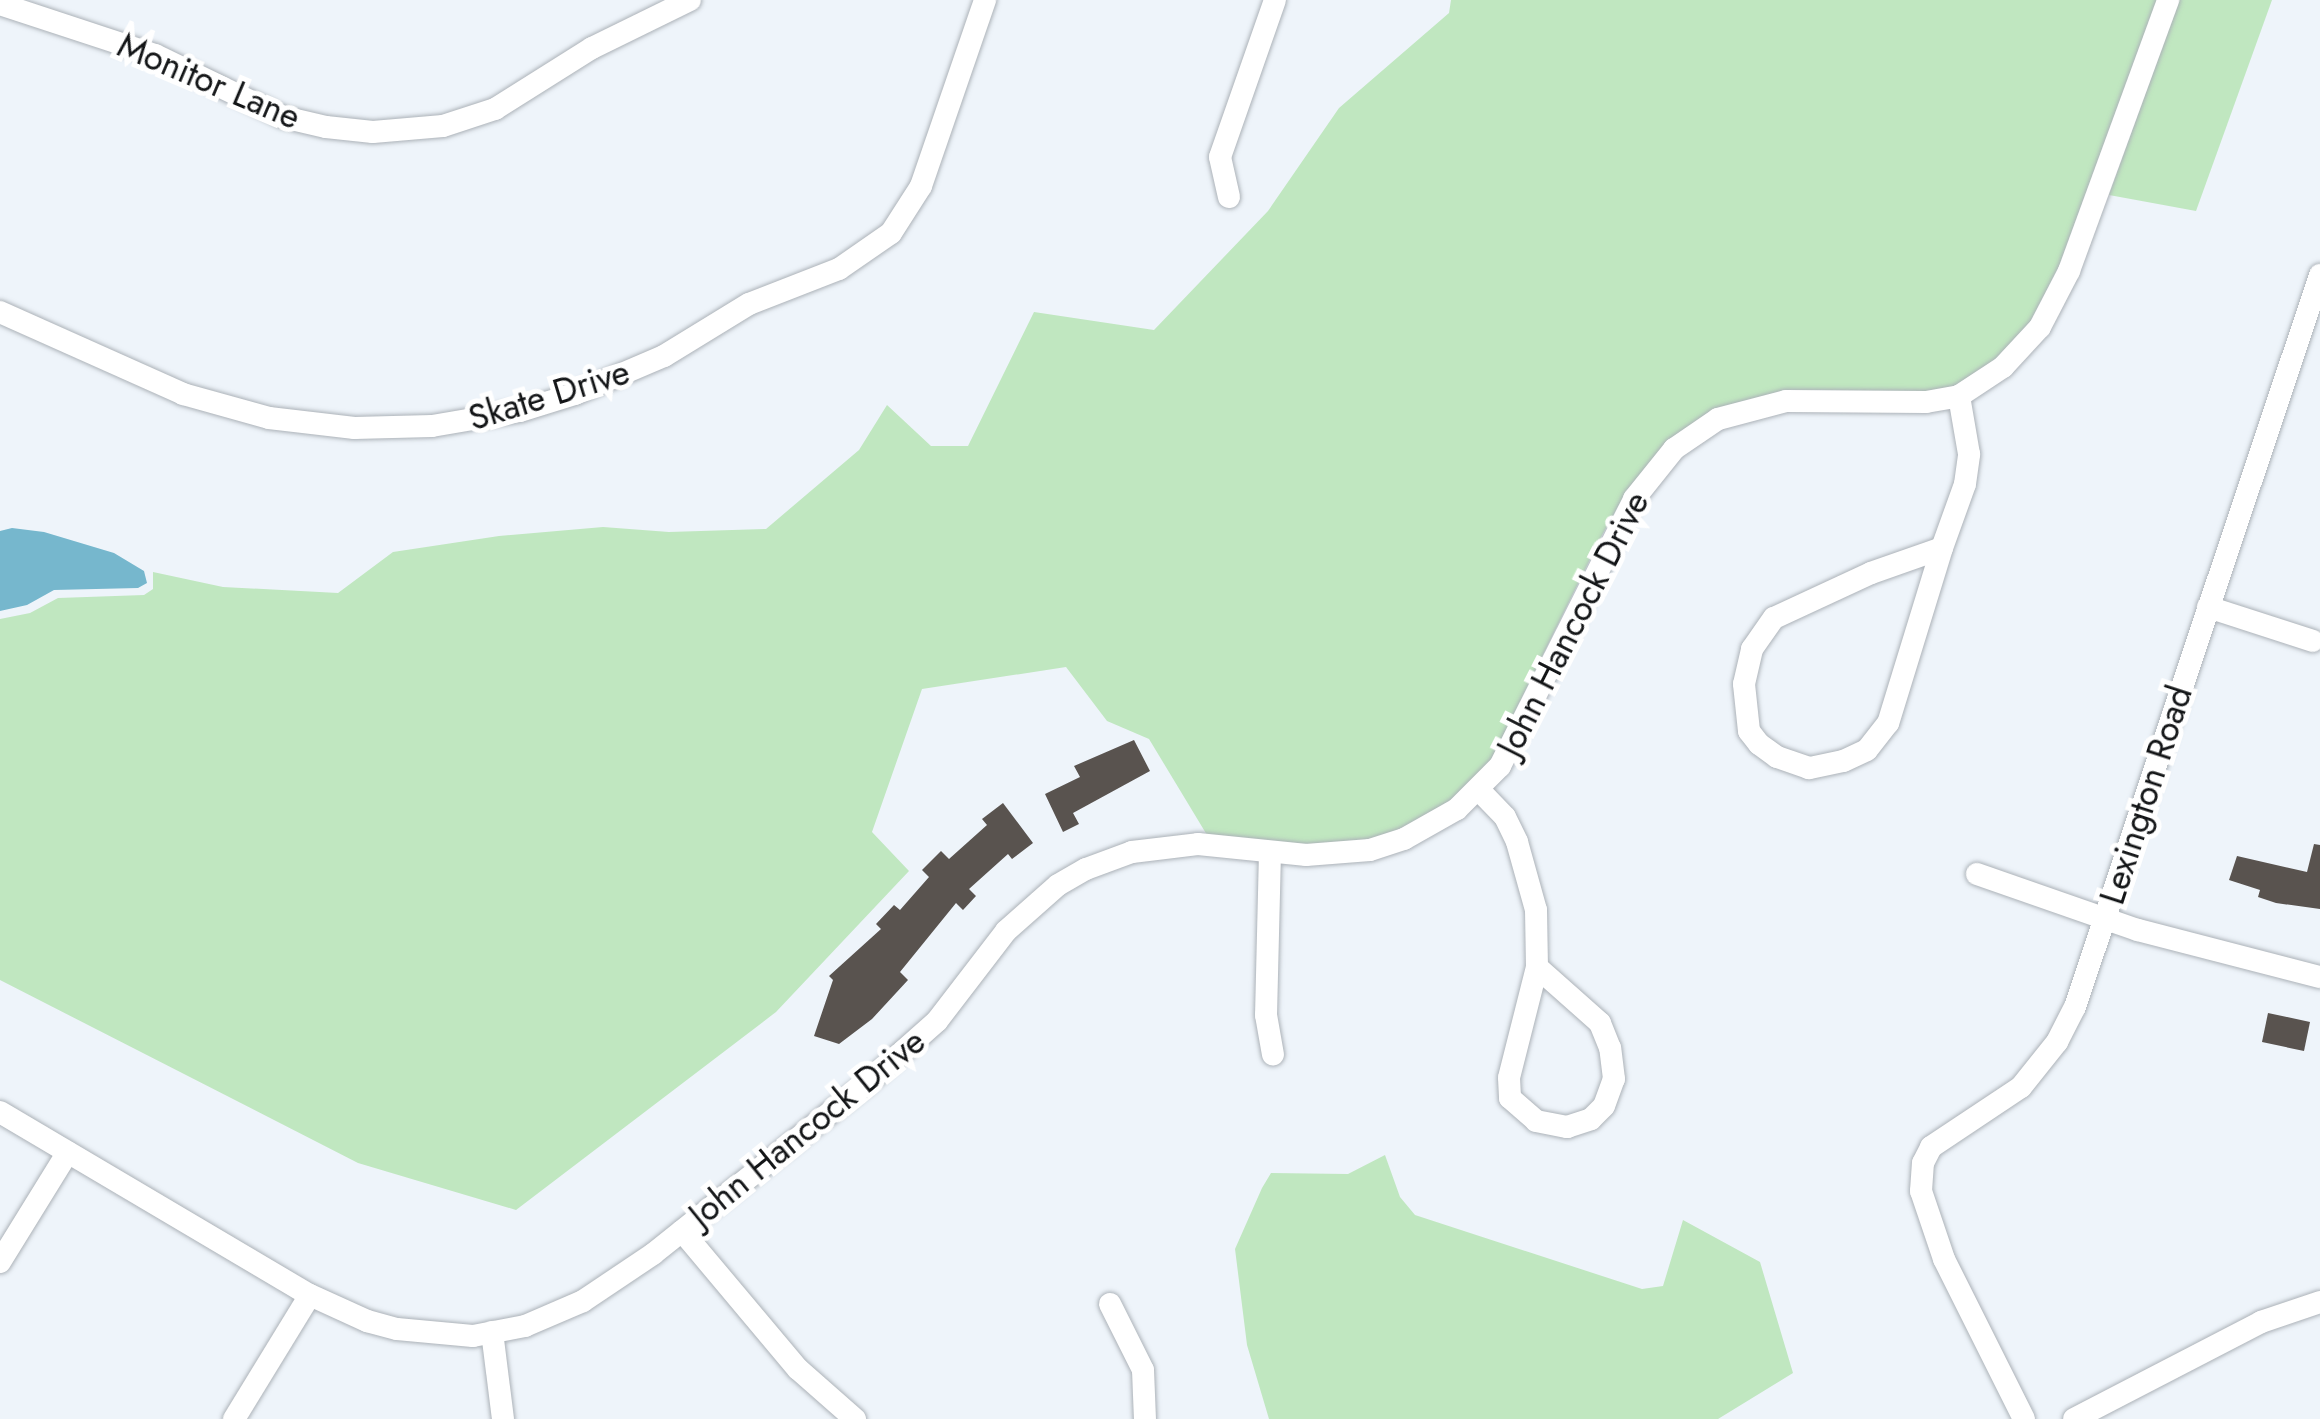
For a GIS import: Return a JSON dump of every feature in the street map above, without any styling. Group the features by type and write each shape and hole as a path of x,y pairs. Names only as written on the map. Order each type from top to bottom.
{"street":[{"name":"Monitor Lane","path":"0,4 155,55 283,117 326,128 373,132 443,126 495,109 665,4 690,0"},
{"path":"1229,198 1220,157 1275,0"},
{"name":"John Hancock Drive","path":"0,1112 310,1295 366,1321 397,1329 454,1335 492,1332 526,1326 583,1302 682,1231 904,1052 936,1021 1006,931 1058,885 1086,868 1161,847 1198,844 1306,855 1370,850 1430,826 1479,790 1500,766 1634,499 1674,449 1718,419 1786,401 1909,403 1959,396 2003,367 2047,313 2069,270 2168,0"},
{"name":"Skate Drive","path":"0,312 183,394 282,420 354,428 432,426 520,411 575,394 636,370 749,304 839,270 880,244 911,208 921,186 978,2"},
{"name":"Lexington Road","path":"2024,1419 1944,1259 1922,1191 1923,1162 1931,1147 2021,1087 2038,1068 2075,1008 2208,607 2315,304 2320,276"},
{"path":"1942,548 1870,573 1774,618 1752,649 1744,684 1749,732 1759,744 1777,757 1809,768 1843,761 1867,750 1888,724 1965,484 1969,454 1959,396"},
{"path":"2208,607 2313,641"},
{"path":"1479,790 1505,817 1531,881 1537,966 1509,1078 1510,1098 1536,1122 1568,1127 1591,1119 1604,1106 1614,1078 1610,1048 1600,1023 1537,966"},
{"path":"1270,852 1266,1015 1273,1054"},
{"path":"1977,874 2210,951 2320,977"},
{"path":"0,1262 68,1152"},
{"path":"682,1231 798,1369 855,1419"},
{"path":"234,1419 310,1295"},
{"path":"2074,1419 2261,1322 2320,1302"},
{"path":"1110,1304 1142,1370 1145,1419"},
{"path":"492,1332 504,1419"}],"green space":[{"path":"1451,0 2157,0 2059,266 2030,322 1995,360 1954,387 1924,393 1814,390 1666,443 1625,494 1601,537 1491,760 1450,802 1399,831 1366,841 1305,846 1207,835 1149,739 1107,721 1066,667 922,689 872,832 909,871 776,1012 516,1210 358,1163 0,980 0,619 30,613 58,598 144,595 153,589 153,572 223,587 338,593 393,552 499,536 603,527 669,532 766,529 859,450 887,405 931,446 968,446 1034,312 1154,330 1268,211 1339,108 1449,13"},
{"path":"2179,0 2272,0 2196,211 2109,195"},
{"path":"1385,1155 1400,1197 1415,1215 1642,1289 1663,1286 1683,1220 1760,1262 1793,1373 1718,1419 1269,1419 1247,1345 1235,1249 1271,1173 1348,1174"}],"water":[{"path":"12,528 44,532 114,553 144,571 147,583 138,588 54,590 27,605 0,611 0,531"}],"building":[{"path":"1134,740 1150,771 1073,813 1079,824 1063,832 1045,794 1080,777 1074,766"},
{"path":"1003,803 1033,843 1012,859 1008,854 969,889 976,896 963,910 956,903 900,972 908,980 872,1019 839,1044 814,1036 833,980 829,976 881,929 876,924 894,905 900,910 929,877 922,870 941,851 949,859 987,825 982,819"},
{"path":"2314,844 2320,845 2320,909 2276,903 2258,897 2260,890 2229,880 2237,856 2307,872"},
{"path":"2268,1013 2310,1022 2304,1051 2262,1042"}]}
